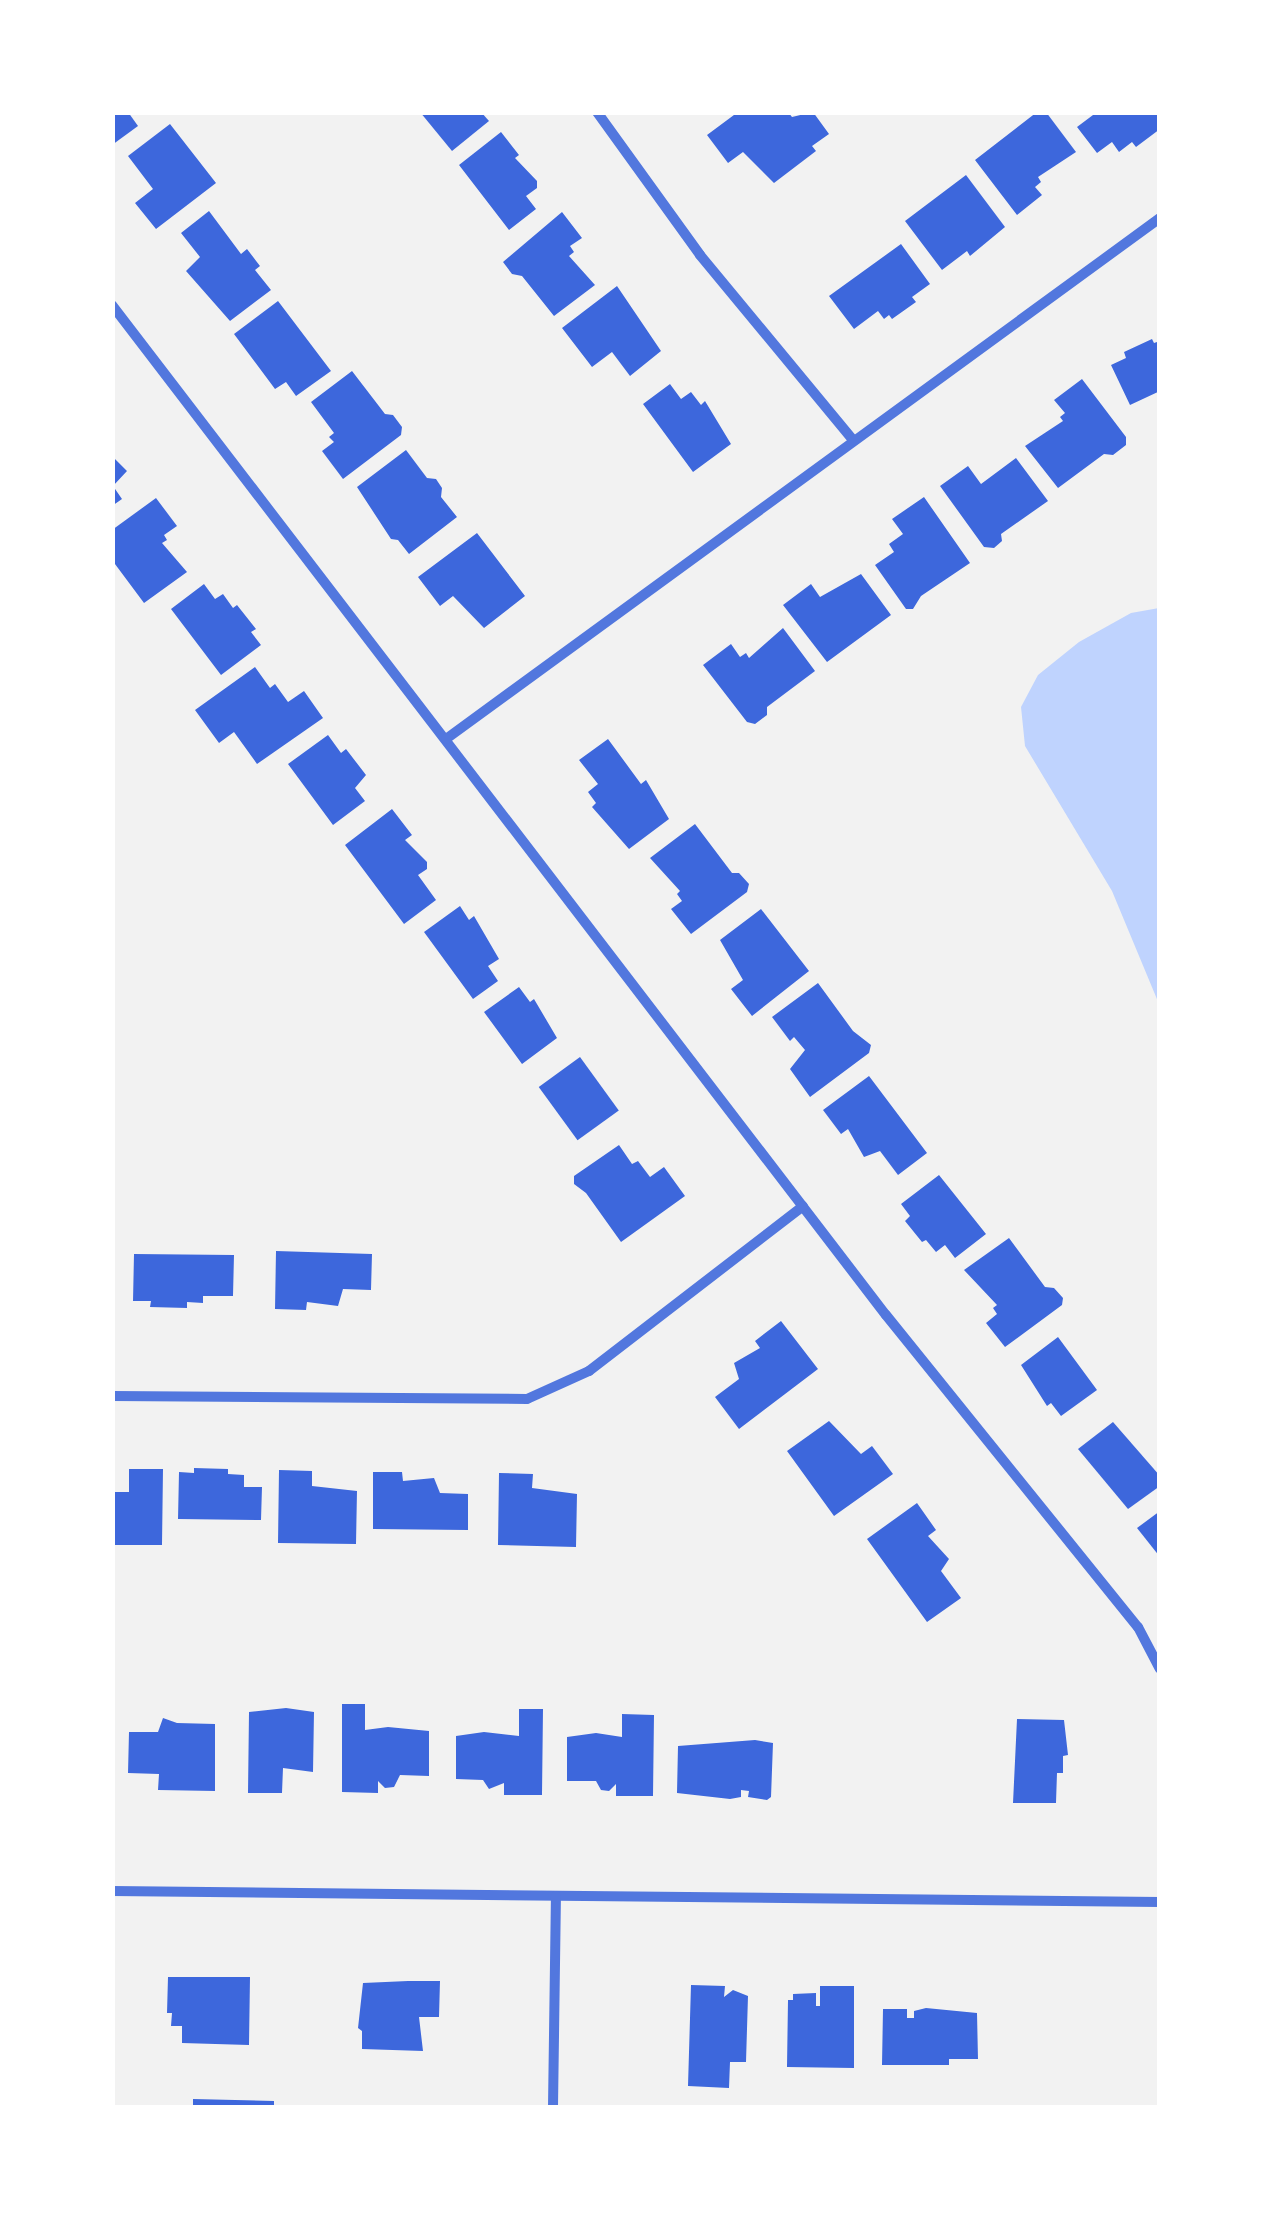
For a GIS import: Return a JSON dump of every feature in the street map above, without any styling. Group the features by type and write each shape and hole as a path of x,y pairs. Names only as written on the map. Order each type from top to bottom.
{"street":[{"path":"597,112 700,255 854,441"},
{"path":"446,740 1160,218"},
{"path":"112,305 803,1206 1138,1627 1160,1669"},
{"path":"112,1396 527,1400 589,1370 803,1206"},
{"path":"112,1890 1160,1902"},
{"path":"553,2107 556,1896"}],"water":[{"path":"1160,608 1159,1004 1112,891 1025,746 1021,707 1038,675 1079,642 1131,613"}],"building":[{"path":"112,112 128,112 138,126 112,145"},
{"path":"420,112 481,112 489,121 452,151"},
{"path":"738,112 788,112 792,117 813,112 829,134 812,146 816,151 774,183 743,152 728,163 707,135"},
{"path":"1037,112 1046,112 1076,152 1038,177 1041,182 1035,187 1042,195 1017,215 975,160"},
{"path":"1097,112 1160,112 1160,129 1136,147 1132,142 1119,152 1112,142 1097,153 1077,127"},
{"path":"170,124 216,183 156,229 135,203 153,189 128,156"},
{"path":"501,132 519,155 515,158 537,181 537,188 526,196 536,209 509,230 459,165"},
{"path":"966,175 1005,227 970,256 967,251 942,270 905,221"},
{"path":"209,211 241,254 247,249 260,266 255,270 271,290 230,321 186,271 200,257 181,233"},
{"path":"562,212 582,238 570,246 574,252 569,256 595,285 554,316 522,276 512,274 503,262"},
{"path":"901,244 930,284 912,297 916,302 892,319 889,315 884,319 878,311 854,329 829,296"},
{"path":"617,286 661,351 630,376 612,352 592,367 562,328"},
{"path":"278,301 331,371 296,396 286,382 275,389 234,334"},
{"path":"1152,339 1154,343 1160,341 1160,391 1130,405 1111,365 1126,358 1124,352"},
{"path":"352,371 385,414 393,415 402,427 401,435 343,479 322,451 334,442 329,437 334,433 311,402"},
{"path":"1082,379 1126,437 1126,445 1113,455 1104,454 1058,488 1025,446 1063,421 1060,417 1065,413 1054,400"},
{"path":"670,384 681,399 691,392 701,405 705,401 731,444 693,472 643,404"},
{"path":"406,450 427,478 436,479 442,488 441,497 457,517 409,554 398,540 391,539 357,487"},
{"path":"112,456 127,471 113,486 122,499 112,506"},
{"path":"1016,458 1048,501 1001,534 1002,541 994,548 984,547 940,486 968,466 981,484"},
{"path":"924,497 970,563 921,596 913,609 906,609 875,565 894,552 889,544 903,534 892,519"},
{"path":"156,498 177,526 164,535 167,540 162,543 187,572 144,603 112,560 112,530"},
{"path":"477,533 525,596 484,628 453,596 440,606 418,577"},
{"path":"861,574 891,615 827,662 783,605 811,584 820,597"},
{"path":"204,584 215,599 223,594 233,608 237,605 256,629 251,632 261,645 221,675 171,609"},
{"path":"783,628 815,671 767,707 767,715 755,724 747,722 703,665 731,644 740,657 746,653 749,658"},
{"path":"255,667 270,688 275,684 288,702 304,691 323,718 257,764 234,732 219,743 195,710"},
{"path":"328,735 341,753 346,749 366,775 355,788 365,801 333,825 288,764"},
{"path":"608,739 641,784 646,780 669,819 629,849 592,807 596,803 588,792 598,784 579,760"},
{"path":"392,809 412,835 405,840 427,862 427,869 418,875 436,900 404,924 345,845"},
{"path":"695,824 732,873 739,873 749,884 747,892 691,934 671,909 682,901 677,894 680,891 650,858"},
{"path":"460,906 469,920 474,916 499,959 488,966 498,981 473,999 424,932"},
{"path":"761,909 809,971 752,1016 731,989 743,980 720,940"},
{"path":"818,983 853,1031 871,1045 869,1053 810,1097 790,1069 805,1050 794,1037 790,1041 772,1017"},
{"path":"519,987 530,1002 534,999 557,1038 522,1064 484,1012"},
{"path":"580,1057 619,1110 578,1140 539,1087"},
{"path":"869,1076 927,1153 898,1175 880,1151 864,1157 848,1129 841,1134 823,1110"},
{"path":"619,1145 632,1164 638,1161 650,1177 664,1167 685,1196 621,1242 586,1193 574,1184 574,1176"},
{"path":"939,1175 986,1234 955,1258 945,1245 936,1252 926,1240 922,1242 905,1221 910,1216 901,1204"},
{"path":"1009,1238 1045,1287 1054,1288 1063,1298 1062,1305 1005,1347 986,1323 997,1314 993,1308 997,1305 964,1270"},
{"path":"276,1251 372,1254 371,1290 343,1289 338,1306 307,1302 306,1310 275,1309"},
{"path":"134,1254 234,1255 233,1296 203,1296 203,1303 187,1302 187,1308 150,1307 151,1301 133,1301"},
{"path":"781,1321 818,1369 739,1429 715,1397 739,1379 734,1363 760,1348 755,1341"},
{"path":"1058,1337 1097,1390 1061,1416 1051,1403 1047,1406 1021,1365"},
{"path":"829,1421 861,1454 872,1446 893,1474 834,1516 787,1451"},
{"path":"1113,1422 1160,1476 1160,1486 1128,1509 1078,1449"},
{"path":"194,1468 228,1469 228,1474 244,1475 244,1487 262,1487 261,1520 178,1519 179,1472 194,1473"},
{"path":"129,1469 163,1469 162,1545 112,1545 112,1492 129,1492"},
{"path":"279,1470 312,1471 312,1486 357,1491 356,1544 278,1543"},
{"path":"373,1472 402,1472 403,1481 434,1478 440,1493 468,1494 468,1530 373,1529"},
{"path":"499,1473 533,1474 532,1488 577,1494 576,1547 498,1545"},
{"path":"917,1503 936,1530 928,1536 949,1559 941,1571 961,1598 927,1622 867,1539"},
{"path":"1160,1511 1160,1557 1137,1528"},
{"path":"342,1704 365,1704 365,1730 388,1727 429,1731 429,1776 400,1775 394,1787 385,1788 378,1781 378,1793 342,1792"},
{"path":"286,1708 314,1712 313,1772 283,1768 282,1793 248,1793 249,1712"},
{"path":"519,1709 543,1709 542,1795 504,1795 504,1783 489,1789 483,1780 456,1779 456,1736 484,1732 519,1736"},
{"path":"622,1714 654,1715 653,1796 616,1796 616,1784 609,1791 601,1790 596,1781 567,1781 567,1737 596,1733 622,1737"},
{"path":"163,1718 177,1723 215,1724 215,1791 158,1790 159,1774 128,1773 129,1732 158,1732"},
{"path":"1017,1719 1064,1720 1068,1755 1063,1756 1063,1773 1057,1773 1056,1803 1013,1803"},
{"path":"755,1740 773,1743 771,1797 767,1800 748,1797 749,1791 741,1790 741,1797 730,1799 677,1793 678,1746"},
{"path":"168,1977 250,1977 249,2045 182,2043 182,2026 171,2026 172,2013 167,2013"},
{"path":"440,1981 439,2017 419,2017 423,2051 362,2049 362,2031 358,2028 363,1983"},
{"path":"691,1985 725,1986 724,1997 733,1990 748,1996 746,2062 730,2062 729,2088 688,2086"},
{"path":"820,1986 854,1986 854,2068 787,2067 788,2000 793,2000 793,1994 816,1993 816,2006 820,2006"},
{"path":"926,2008 977,2013 978,2059 949,2059 949,2065 882,2065 883,2009 907,2009 907,2018 914,2018 914,2011"},
{"path":"193,2099 274,2101 274,2108 193,2108"}]}
